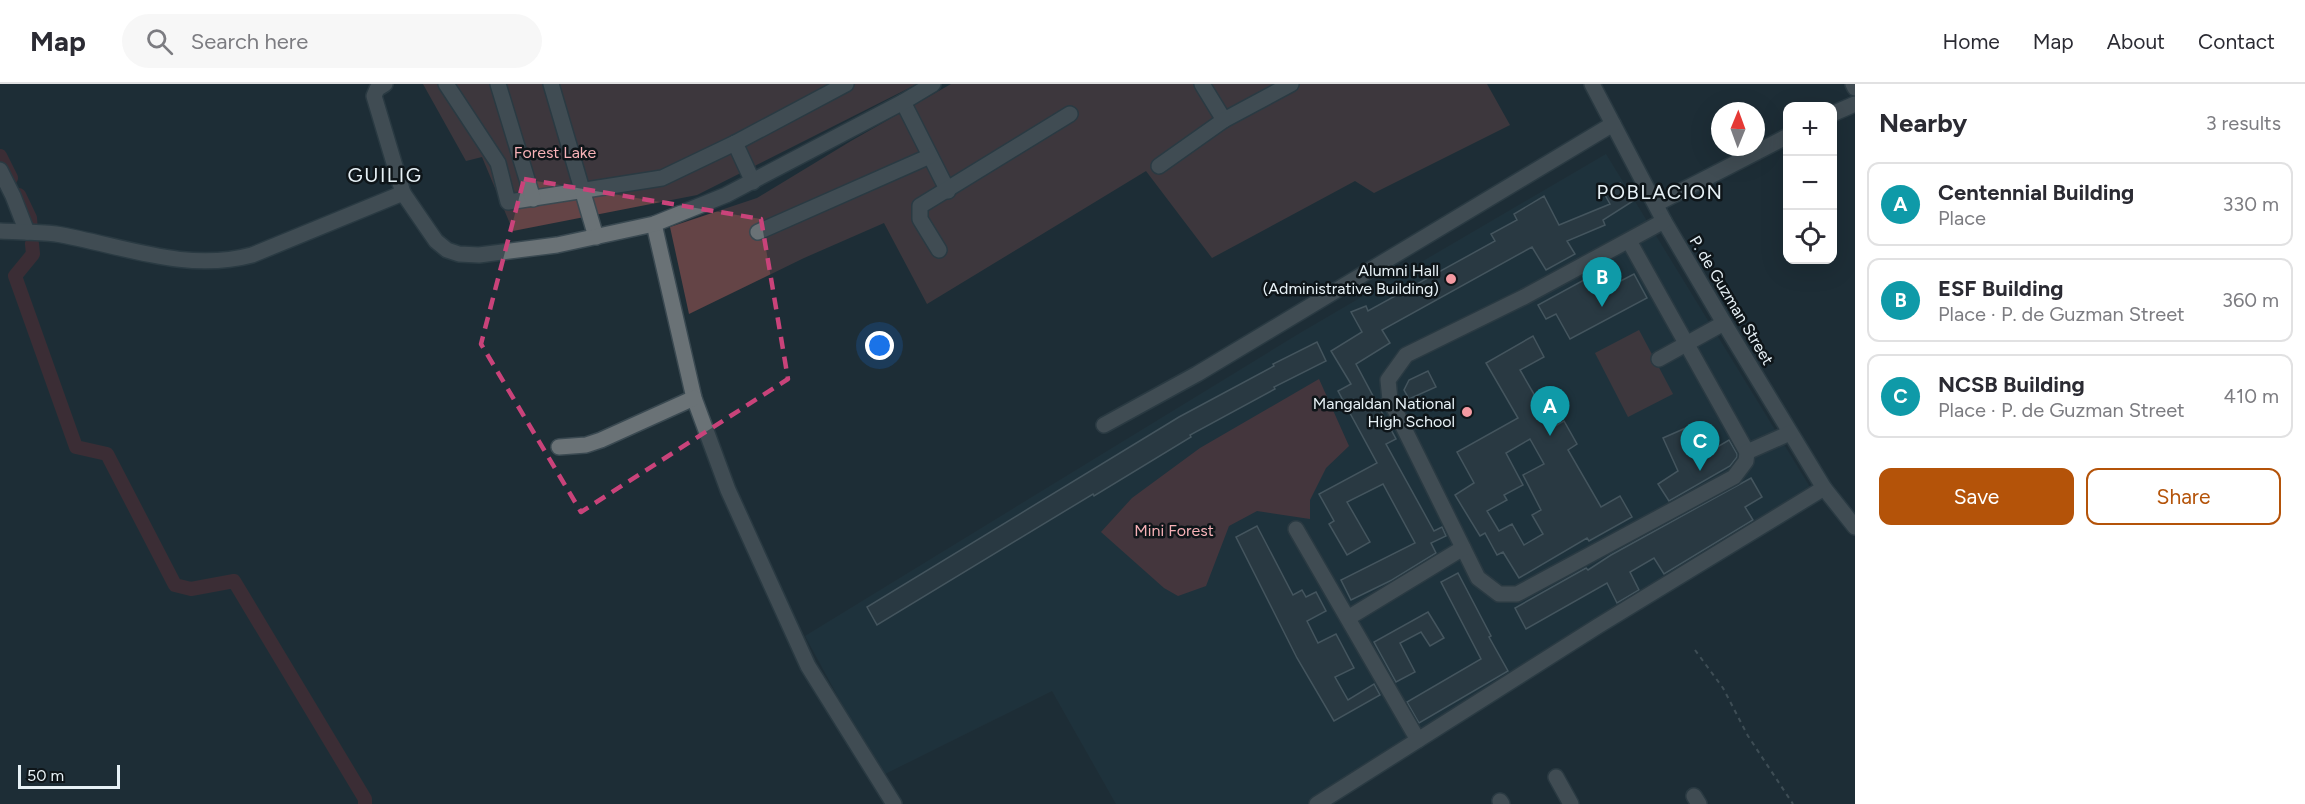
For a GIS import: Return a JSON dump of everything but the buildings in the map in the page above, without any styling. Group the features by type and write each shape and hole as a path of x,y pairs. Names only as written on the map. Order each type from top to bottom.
{"street":[{"path":"385,84 377,89 374,96 403,193 436,241 447,250 459,254 500,253 557,245 654,224 753,182 933,84"},
{"path":"446,84 498,163 508,202 662,178 846,84"},
{"path":"498,84 533,199"},
{"path":"551,84 596,237"},
{"path":"1202,84 1224,120"},
{"path":"1159,166 1224,120 1291,84"},
{"name":"P. de Guzman Street","path":"1592,84 1664,221 1724,323 1824,488 1855,527"},
{"path":"1853,84 1855,88"},
{"path":"903,102 948,190"},
{"path":"1837,112 1855,104"},
{"path":"939,250 920,219 920,206 1070,114"},
{"path":"1104,425 1197,374 1613,124"},
{"path":"1656,204 1783,139"},
{"path":"735,142 753,182"},
{"path":"758,232 930,156"},
{"path":"0,170 27,232"},
{"path":"0,231 57,234 176,260 232,260 252,255 403,193"},
{"path":"1629,241 1747,452 1746,461 1734,477 1517,594 1499,594 1478,578 1390,400 1388,380 1406,355 1524,297 1664,221"},
{"path":"654,224 694,398 728,490 808,666 894,804"},
{"path":"1659,359 1724,323"},
{"path":"559,447 586,445 601,440 694,398"},
{"path":"1747,452 1790,433"},
{"path":"1317,804 1598,626 1824,488"},
{"path":"1296,529 1418,740"},
{"path":"1348,618 1463,549"},
{"path":"1556,777 1571,804"}],"path":[{"path":"1695,650 1723,688 1748,736 1793,804"}],"highlighted area":[{"path":"524,179 761,219 788,379 581,512 481,344"}],"shaded area":[{"name":"Mangaldan National High School","path":"1606,154 1813,492 1309,804 1116,804 1052,691 881,776 805,636 1300,333"}],"green space":[{"name":"Forest Lake","path":"423,84 917,84 697,195 513,231 482,157 466,161"},
{"path":"951,84 1487,84 1510,125 1374,193 1355,181 1212,258 1146,171 927,304 884,223 804,258 689,314 670,227 757,198"},
{"path":"1639,330 1673,394 1628,417 1595,353"},
{"name":"Mini Forest","path":"1319,379 1349,446 1326,468 1310,500 1310,519 1257,511 1229,526 1206,586 1178,596 1164,588 1101,532 1132,498 1200,448"}],"waterway":[{"path":"0,156 11,178"},
{"path":"19,195 30,218 31,231"},
{"path":"32,244 33,254 15,276 76,447 107,454 175,585 191,589 234,581 365,799 365,804"}],"place":[{"name":"Alumni Hall (Administrative Building)","path":"1451,279"},
{"name":"ESF Building","path":"1602,307"},
{"name":"Mangaldan National High School","path":"1467,412"},
{"name":"Centennial Building","path":"1550,436"},
{"name":"NCSB Building","path":"1700,471"}],"district":[{"name":"GUILIG","path":"385,175"},
{"name":"POBLACION","path":"1660,192"}]}
